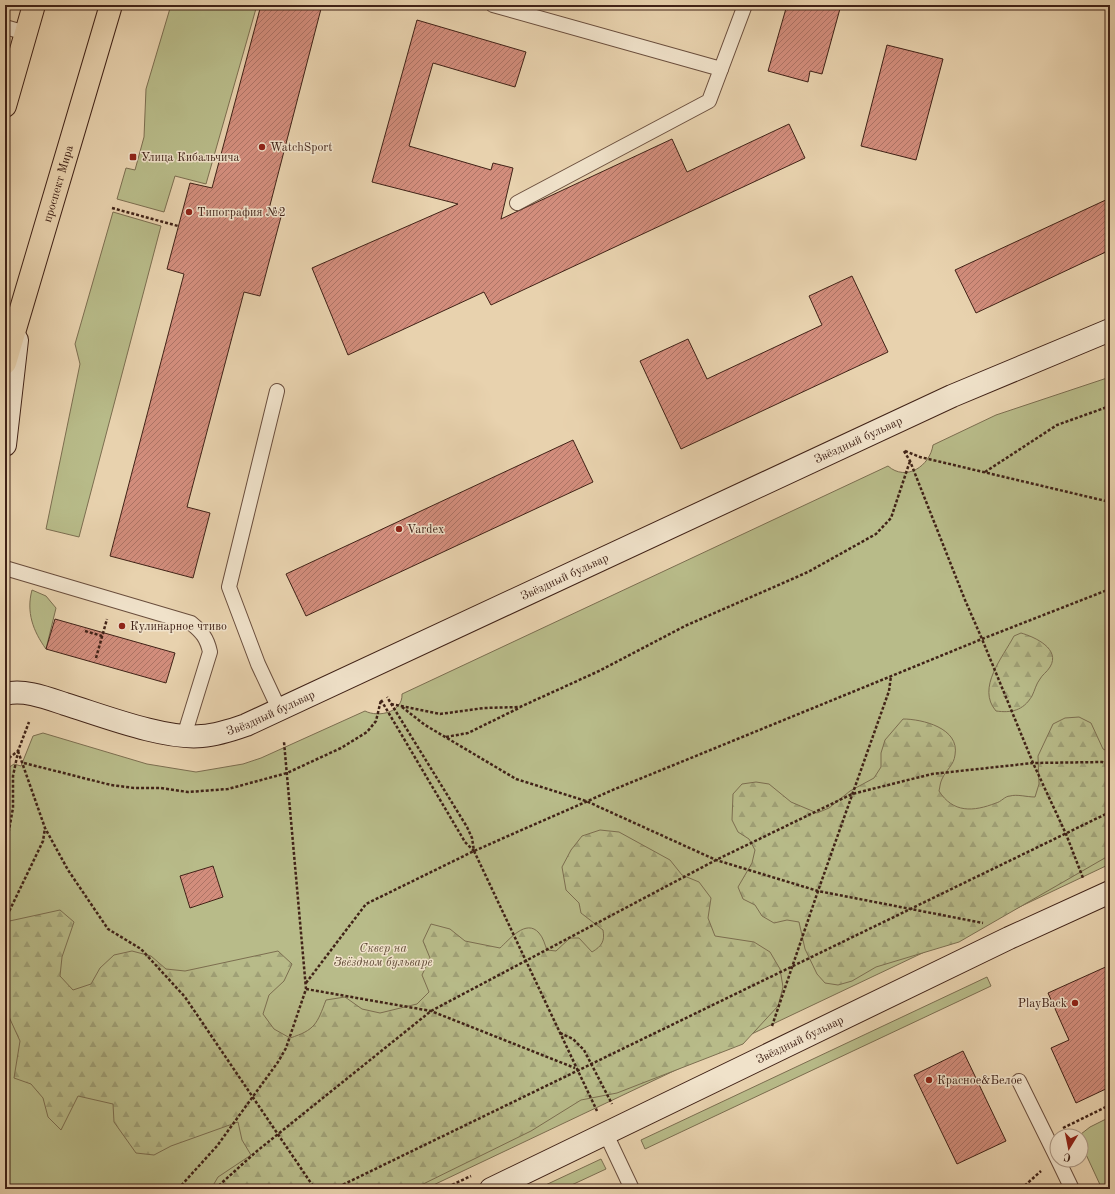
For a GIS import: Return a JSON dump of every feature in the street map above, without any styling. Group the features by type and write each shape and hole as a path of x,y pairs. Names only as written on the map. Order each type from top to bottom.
{"main road":[{"path":"5,106 34,5"},
{"name":"проспект Мира","path":"5,363 111,5"}],"street":[{"path":"5,445 20,314"},
{"name":"Звёздный бульвар","path":"5,694 31,695 151,730 184,736 201,736 224,732 246,725 952,396 1110,330"},
{"name":"Звёздный бульвар","path":"491,1189 609,1125 1110,892"}],"lane":[{"path":"493,5 721,69"},
{"path":"517,203 709,100 745,5"},
{"path":"5,27 26,33"},
{"path":"277,391 229,587 258,664 279,709"},
{"path":"5,568 191,623 202,632 208,641 210,652 209,662 184,736"},
{"path":"1019,1081 1049,1142"},
{"path":"609,1125 632,1189"},
{"path":"1062,1168 1072,1189"}],"path":[{"path":"112,208 178,226"},
{"path":"985,472 1057,425 1110,406"},
{"path":"1083,879 1066,834 1033,763 982,639 964,600 910,461 904,451 920,457 1110,502"},
{"path":"445,737 468,732 599,671 685,626 808,572 876,534 891,518 910,461"},
{"path":"306,983 366,904 474,851 586,801 982,639 1110,589"},
{"path":"96,658 112,599"},
{"path":"85,631 102,636"},
{"path":"772,1026 889,691 891,676"},
{"path":"387,697 467,827 472,838 474,851 575,1068 609,1125"},
{"path":"24,763 111,785 134,788 161,788 188,792 228,789 287,773 341,748 366,732 376,721 381,700 465,842 474,851"},
{"path":"391,704 440,714 484,708 520,707"},
{"path":"402,707 425,725 516,779 586,801 716,860 818,891 987,924"},
{"path":"5,852 13,808 13,776 18,751 29,722"},
{"path":"178,1189 217,1146 286,1048 306,989 284,742"},
{"path":"5,761 18,751"},
{"path":"18,751 24,763 45,828 68,870 108,929 141,949 186,996 315,1189"},
{"path":"215,1189 278,1133 431,1011 716,860 852,794 932,774 1033,763 1102,762 1110,764"},
{"path":"334,1189 1110,812"},
{"path":"5,920 43,841 45,828"},
{"path":"306,989 431,1011 575,1068"},
{"path":"560,1034 573,1039 579,1044 591,1064 609,1125"},
{"path":"1046,1136 1110,1105"},
{"path":"1020,1189 1049,1165"}],"green space":[{"path":"171,5 257,5 206,184 175,176 164,212 117,199 126,168 135,170 144,137 146,89"},
{"path":"113,212 161,226 79,537 46,529 80,364 75,344"},
{"name":"Сквер на Звёздном бульваре","path":"1110,377 1110,864 425,1189 5,1189 5,770 14,764 21,766 33,736 43,733 147,764 196,772 243,764 261,758 365,711 377,714 389,712 399,705 402,694 888,466 895,471 902,472 909,472 916,469 927,459 931,453 933,445 996,415"},
{"path":"32,590 46,596 56,608 46,649 37,635 30,614 30,598"},
{"path":"1021,633 1033,637 1045,645 1052,655 1052,661 1049,669 1042,676 1032,696 1025,705 1012,711 996,711 991,702 989,693 993,673 1014,636"},
{"path":"1079,717 1091,723 1103,749 1110,752 1110,855 959,942 876,967 852,981 838,985 825,983 817,974 805,949 799,922 787,920 774,923 762,916 755,905 743,899 738,887 752,863 755,850 749,839 738,832 732,820 733,794 742,784 756,782 769,784 791,802 817,813 829,808 850,791 874,778 881,767 881,753 885,740 903,719 911,719 929,723 938,727 952,738 955,746 955,755 952,765 942,779 939,791 945,798 957,807 964,809 979,808 998,802 1008,796 1016,795 1035,797 1039,784 1038,756 1053,724 1065,718"},
{"path":"600,830 619,832 670,860 682,875 699,882 711,898 708,918 715,936 754,942 770,952 780,969 783,987 778,1006 743,1044 617,1093 581,1100 531,1131 413,1189 211,1189 218,1177 251,1155 242,1140 238,1122 171,1146 154,1155 136,1153 114,1122 113,1104 78,1096 61,1130 48,1117 43,1098 31,1084 14,1078 20,1041 5,1008 5,922 60,910 74,922 62,957 60,976 73,990 91,984 100,968 114,955 132,951 151,956 166,969 185,971 278,951 292,964 284,981 269,995 263,1014 274,1029 290,1038 305,1032 314,1025 326,1000 345,997 362,1009 380,1013 417,1004 429,992 422,975 430,958 423,941 431,924 450,929 465,941 500,948 518,932 529,928 534,929 539,933 547,950 556,951 570,938 579,938 592,952 595,950 602,943 604,937 603,930 581,913 579,903 566,890 562,867 571,850 582,836"},
{"path":"987,977 991,986 645,1149 641,1140"},
{"path":"1110,1117 1110,1189 1102,1189 1089,1161 1089,1128"},
{"path":"601,1159 606,1169 563,1189 537,1189"}],"building":[{"path":"261,5 322,5 269,209 282,213 260,296 244,292 187,507 210,513 193,578 110,556 184,274 167,269 190,183 212,188"},
{"path":"787,5 841,5 822,74 810,71 808,82 768,71"},
{"path":"417,20 526,52 515,87 433,63 409,146 491,170 493,163 513,168 501,219 672,139 687,172 789,124 805,158 491,305 484,292 348,355 312,268 458,204 372,182"},
{"path":"887,45 943,59 916,160 861,146"},
{"path":"1110,198 1110,250 976,313 955,270"},
{"path":"852,276 888,352 681,449 640,361 688,339 707,379 822,325 809,296"},
{"path":"573,440 593,482 306,616 286,574"},
{"path":"55,619 175,653 166,683 46,649"},
{"path":"213,866 223,897 190,908 180,876"},
{"path":"1110,965 1110,1087 1076,1103 1051,1048 1069,1040 1048,993"},
{"path":"963,1051 1006,1141 957,1164 914,1075"}],"place":[{"name":"WatchSport","path":"262,147"},
{"name":"Улица Кибальчича","path":"133,157"},
{"name":"Типография №2","path":"189,212"},
{"name":"Vardex","path":"399,529"},
{"name":"Кулинарное чтиво","path":"122,626"},
{"name":"PlayBack","path":"1075,1003"},
{"name":"Красное&Белое","path":"929,1080"}]}
